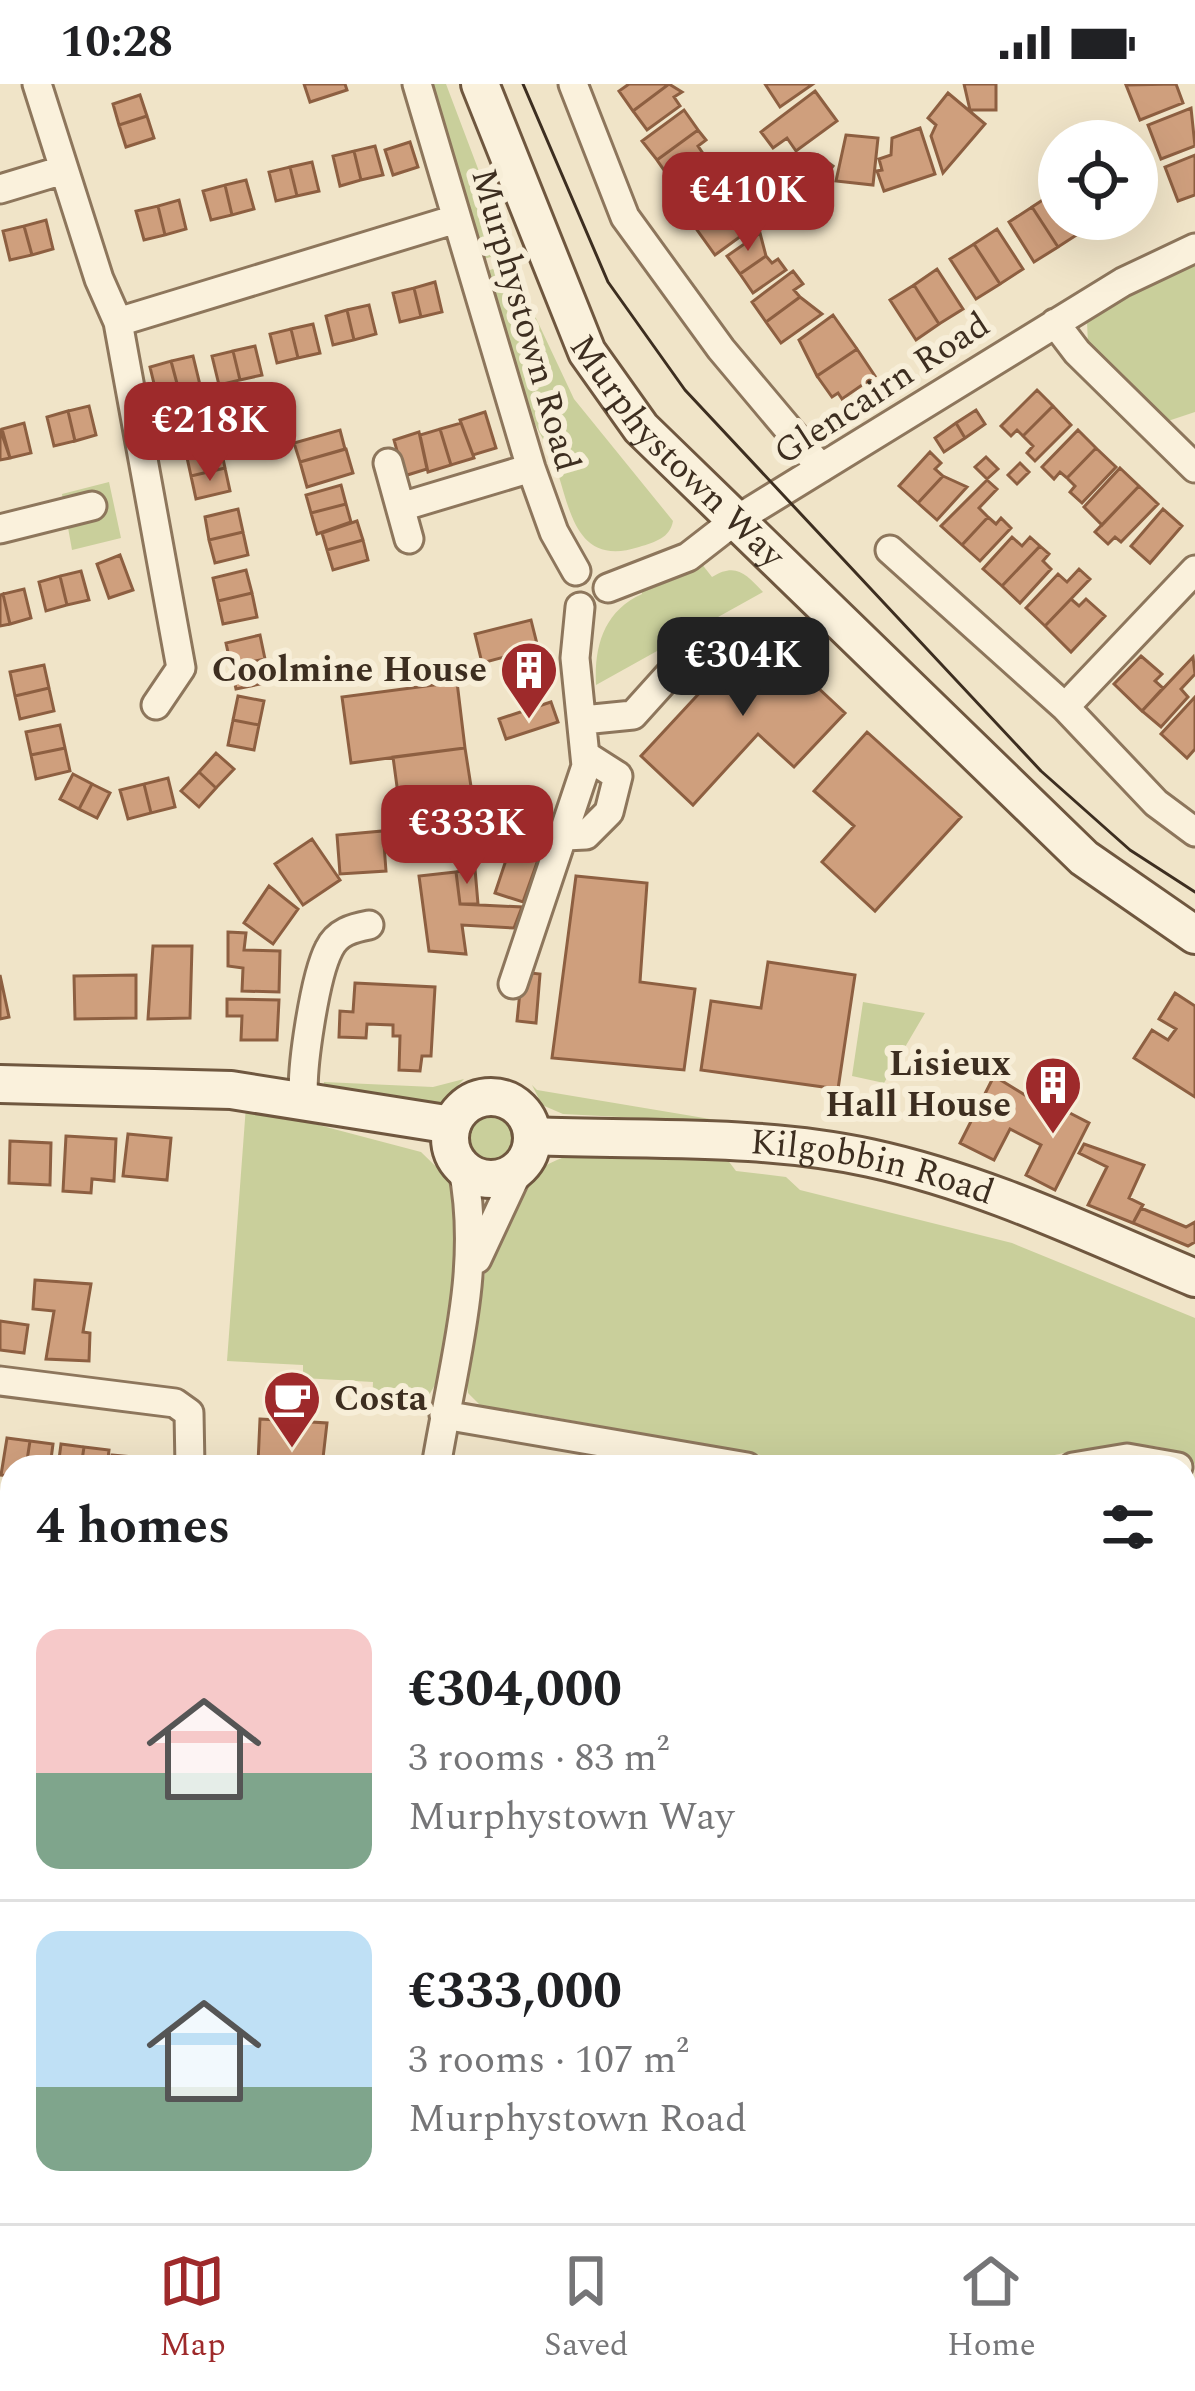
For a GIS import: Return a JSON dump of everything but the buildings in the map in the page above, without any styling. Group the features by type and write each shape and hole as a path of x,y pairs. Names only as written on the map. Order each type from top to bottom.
{"street":[{"path":"37,84 118,322 181,668 156,705"},
{"name":"Murphystown Road","path":"418,84 531,468 554,532 576,571"},
{"name":"Murphystown Way","path":"480,84 587,352 641,428 1084,858 1195,934"},
{"path":"573,84 625,217 722,349 821,468"},
{"path":"0,189 63,170"},
{"path":"118,322 455,219"},
{"name":"Glencairn Road","path":"608,588 688,557 733,522 1054,322 1195,248"},
{"path":"1054,322 1184,438 1195,468"},
{"path":"388,463 410,539"},
{"path":"401,507 531,468"},
{"path":"0,529 92,506"},
{"path":"890,550 1065,707 1156,803 1195,832"},
{"path":"513,984 565,836 586,754 575,658 580,607 567,589 576,571 595,568 608,588 601,604 580,607"},
{"path":"1065,707 1195,570"},
{"path":"583,720 633,715 679,664 714,650"},
{"path":"304,1102 303,1058 329,949 347,929 369,925"},
{"path":"0,1084 231,1090 452,1126"},
{"path":"438,1455 471,1274 471,1211 463,1169 450,1146 452,1126 469,1103 496,1097 520,1109 526,1153 471,1274"},
{"name":"Kilgobbin Road","path":"526,1153 664,1136 867,1157 1042,1209 1195,1277"},
{"path":"463,1169 487,1180 526,1153"},
{"path":"0,1381 175,1403 189,1412 190,1455"},
{"path":"444,1414 659,1455"}],"green space":[{"path":"431,84 446,84 480,174 473,188 494,256 484,259"},
{"path":"510,263 574,399 673,521 661,538 614,551 596,547 574,520 518,383 487,271"},
{"path":"1195,263 1195,412 1165,422 1088,344 1087,322 1158,278"},
{"path":"109,482 121,538 72,550 62,494"},
{"path":"701,563 712,577 728,570 740,572 763,592 596,685 600,644 618,610 642,594 641,588"},
{"path":"863,1002 925,1013 884,1083 852,1076"},
{"path":"464,1079 439,1105 323,1092 324,1082 433,1087"},
{"path":"532,1085 537,1090 734,1123 563,1114 542,1105"},
{"path":"246,1106 421,1152 459,1189 451,1333 434,1386 421,1405 372,1405 373,1382 303,1378 303,1365 227,1361"},
{"path":"491,1111 510,1119 518,1138 510,1157 491,1165 472,1157 464,1138 472,1119"},
{"path":"665,1149 724,1155 736,1171 786,1177 800,1190 1012,1243 1195,1318 1195,1455 1125,1445 1058,1455 760,1455 481,1406 468,1393 467,1382 482,1288 500,1223 515,1195 536,1173 562,1158 599,1151"}],"tram line":[{"path":"523,84 608,282 685,390 1041,771 1130,850 1195,892"}],"place":[{"name":"Coolmine House","path":"529,721"},
{"name":"Lisieux Hall House","path":"1053,1136"},
{"name":"Costa","path":"292,1450"}]}
